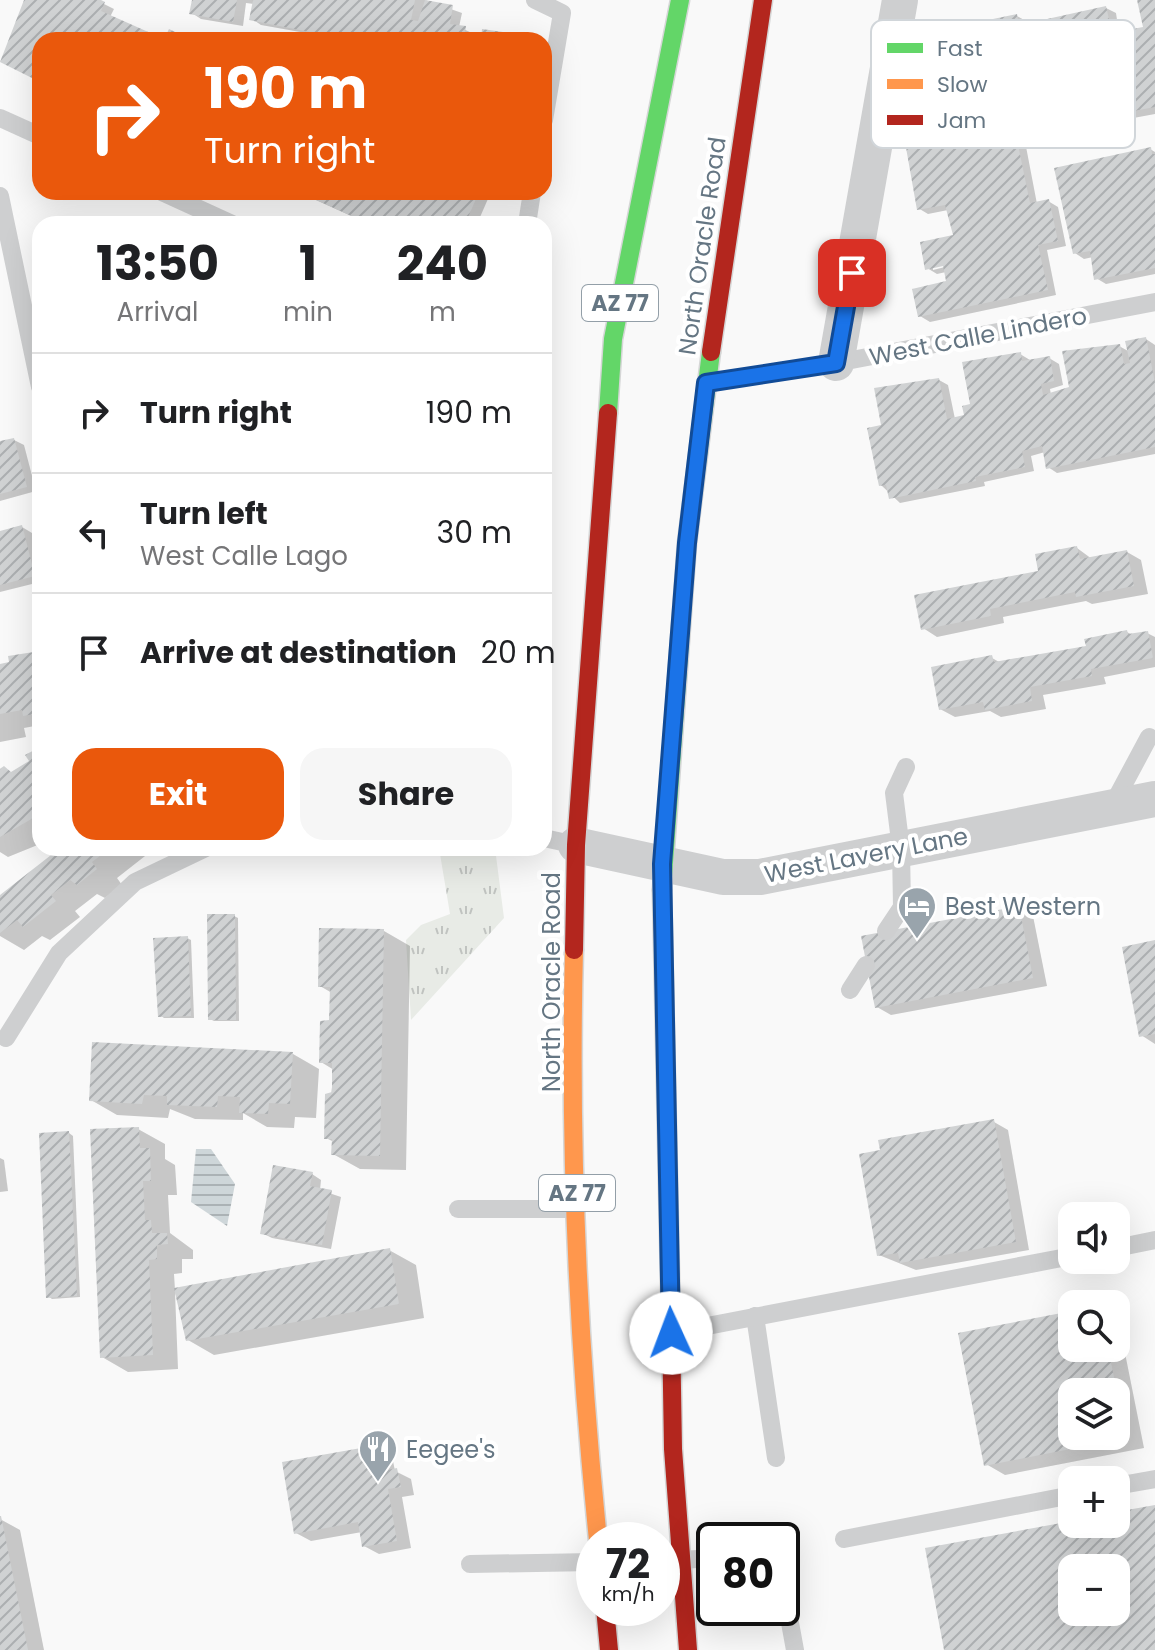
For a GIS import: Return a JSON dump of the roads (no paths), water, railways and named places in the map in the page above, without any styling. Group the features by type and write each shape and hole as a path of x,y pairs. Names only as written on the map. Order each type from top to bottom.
{"highway":[{"name":"North Oracle Road","path":"596,1522 587,1435 572,1023 560,841 613,339 680,0"},
{"name":"North Oracle Road","path":"688,1650 673,1449 662,864 687,543 706,383 763,0"},
{"path":"607,1626 609,1650"}],"street":[{"path":"836,363 878,148"},
{"name":"West Lavery Lane","path":"560,841 723,877 760,877 1155,799"}],"lane":[{"path":"535,0 562,13 552,72"},
{"path":"0,118 32,132"},
{"path":"0,196 32,349"},
{"path":"180,200 214,216"},
{"name":"West Calle Lindero","path":"706,383 836,363 1155,302"},
{"path":"1111,808 1149,737"},
{"path":"886,931 902,907 901,849 894,793 906,767"},
{"path":"6,1038 59,953 135,882 189,856"},
{"path":"850,990 866,965"},
{"path":"458,1209 577,1209"},
{"path":"1130,1245 1155,1240"},
{"path":"671,1333 1058,1259"},
{"path":"755,1316 776,1458"},
{"path":"1130,1483 1153,1479"},
{"path":"844,1539 1058,1498"},
{"path":"681,1560 696,1559"},
{"path":"470,1564 576,1562"},
{"path":"791,1626 795,1650"}],"place":[{"name":"Best Western","path":"917,940"},
{"name":"Eegee's","path":"378,1483"}]}
